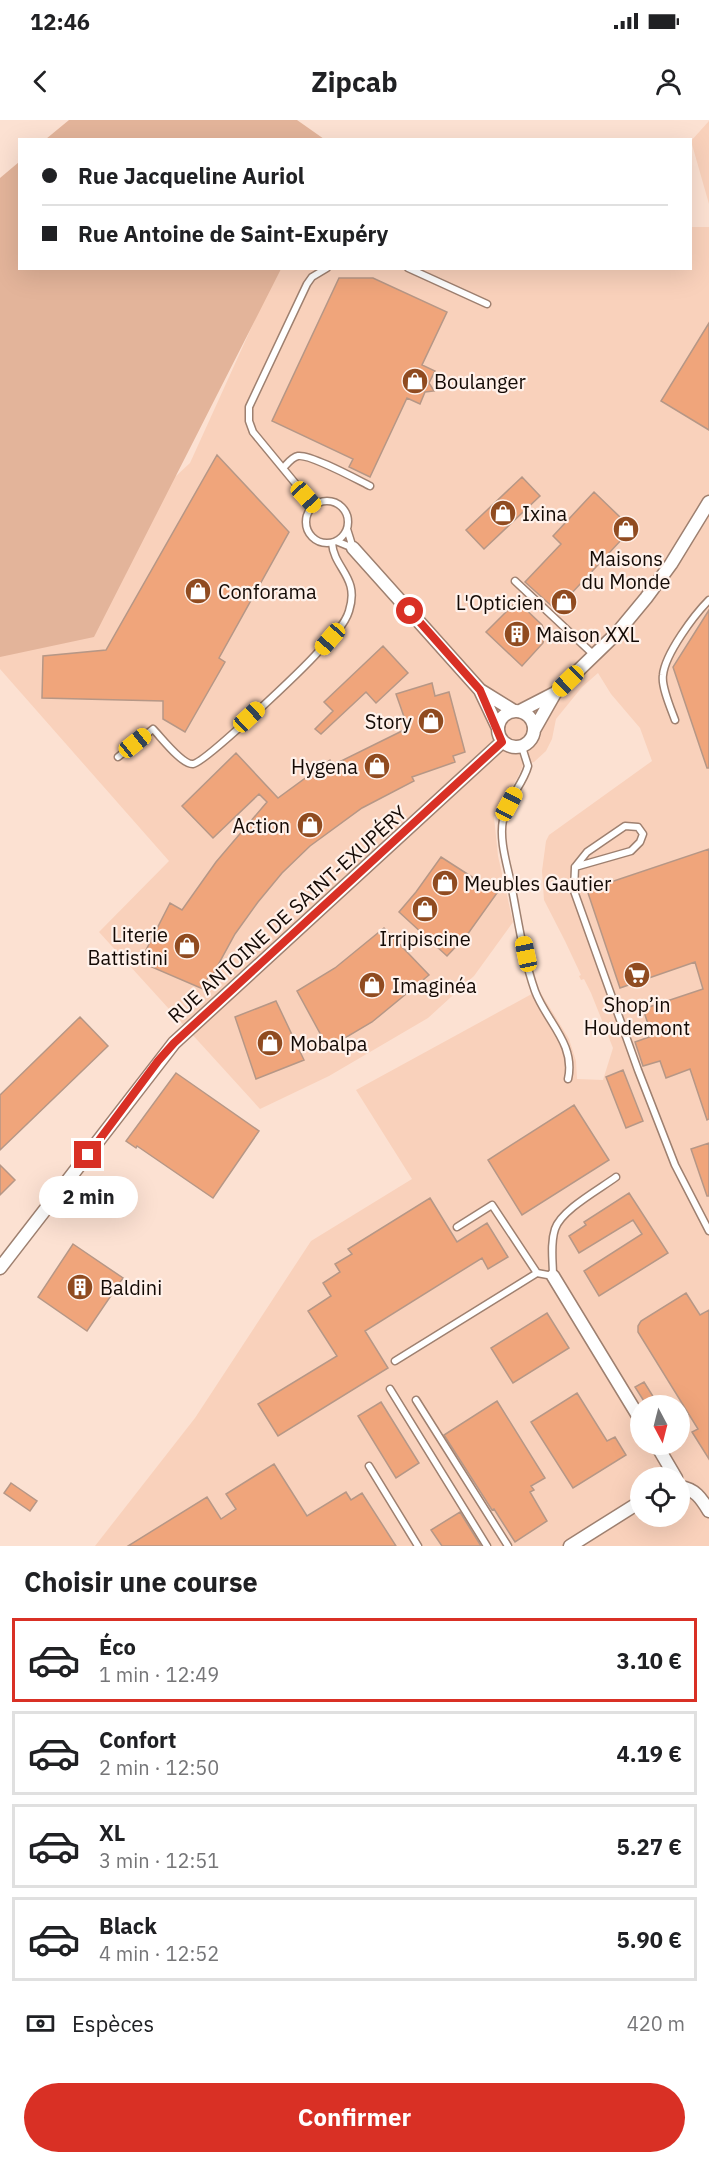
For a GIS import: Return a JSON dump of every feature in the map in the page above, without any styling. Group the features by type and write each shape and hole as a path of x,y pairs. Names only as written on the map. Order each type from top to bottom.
{"street":[{"path":"498,728 502,718 555,693 595,656 646,598 671,564 709,502"},
{"path":"353,548 480,690 502,742 511,747 522,747 531,740 534,730 555,693"},
{"path":"480,690 531,718 534,730"},
{"name":"RUE ANTOINE DE SAINT-EXUPÉRY","path":"0,1268 174,1043 502,742"},
{"path":"553,1276 630,1403"},
{"path":"690,1489 696,1493 708,1508"},
{"path":"570,1546 630,1508"}],"lane":[{"path":"314,506 253,432 249,421 249,407 307,284 312,277 324,270"},
{"path":"412,270 487,304"},
{"path":"283,468 292,458 301,456 370,486"},
{"path":"325,502 337,504 344,510 353,548 334,542 317,541 308,532 307,514 314,506 325,502"},
{"path":"118,757 153,729 182,760 189,764 202,760 301,670 330,639 349,613 352,595 350,582 332,550 334,542 341,538 347,529"},
{"path":"515,581 595,656"},
{"path":"675,720 662,677 666,663 681,638 709,600"},
{"path":"522,747 528,766 503,819 504,845 530,975 540,1002 560,1033 566,1049 570,1065 567,1079"},
{"path":"575,867 631,851 640,842 643,834 638,826 625,826 587,852 575,867 574,891 638,1070 675,1165 709,1231"},
{"path":"395,1361 537,1274 553,1276 552,1242 555,1227 561,1217 616,1178"},
{"path":"457,1227 492,1205 537,1274"},
{"path":"390,1389 487,1546"},
{"path":"416,1400 508,1546"},
{"path":"369,1466 418,1546"}],"shaded area":[{"path":"69,120 297,120 323,138 47,138"},
{"path":"709,121 709,204 692,144 692,140"},
{"path":"18,163 18,270 280,270 94,637 0,657 0,178"},
{"path":"692,227 709,227 709,1546 95,1546 195,1418 311,1241 412,1179 356,1090 539,990 569,1039 576,1061 577,1079 603,1080 613,1048 591,993 584,979 581,980 579,976 581,975 544,900 542,871 546,841 549,835 652,761 640,728 611,694 598,673 582,687 556,719 552,739 546,751 534,762 523,765 494,817 498,856 513,922 474,976 428,1018 329,1076 260,1109 99,932 169,861 0,669 0,639 190,463 278,270 692,270"}],"building":[{"path":"339,278 373,278 447,312 422,365 435,371 429,383 434,391 425,392 420,404 407,398 370,477 349,467 353,459 272,421"},
{"path":"709,323 709,430 661,401"},
{"name":"Conforama","path":"217,455 289,532 219,658 225,662 185,732 163,719 163,701 42,698 43,656 106,650"},
{"name":"Ixina","path":"522,477 540,496 484,549 466,530"},
{"path":"594,492 622,519 626,529 624,537 556,610 525,582 561,544 553,536"},
{"name":"Maison XXL","path":"517,601 542,625 545,633 543,643 522,666 486,632"},
{"path":"709,610 709,768 707,768 673,667"},
{"path":"383,646 408,673 376,703 366,692 321,734 315,729 333,711 324,702"},
{"path":"432,683 435,696 449,692 465,752 453,756 455,762 412,777 414,781 362,808 310,846 282,873 258,902 235,934 212,976 209,975 203,989 140,962 170,903 182,910 216,862 267,802 259,794 213,838 182,806 236,753 278,798 330,760 333,765 408,728 396,694"},
{"name":"Shop’in Houdemont","path":"709,849 709,1119 707,1120 690,1069 666,1078 660,1061 643,1066 635,1042 652,1036 643,1009 703,989 695,962 620,988 587,890"},
{"path":"441,857 497,893 467,935 447,956 399,912"},
{"name":"Imaginéa","path":"384,928 429,975 372,1022 328,1048 297,991 335,968"},
{"name":"Mobalpa","path":"276,1001 304,1060 256,1079 235,1017"},
{"path":"80,1017 108,1046 0,1150 0,1095"},
{"path":"623,1070 643,1121 626,1128 606,1077"},
{"path":"176,1073 259,1131 213,1198 137,1146 136,1148 126,1141"},
{"path":"574,1105 609,1160 522,1215 488,1160"},
{"path":"709,1143 709,1196 707,1196 691,1149"},
{"path":"0,1165 15,1180 0,1195"},
{"path":"629,1193 668,1253 599,1296 584,1271 642,1234 633,1220 579,1253 569,1236 586,1225 584,1222"},
{"path":"430,1198 457,1242 487,1223 508,1257 488,1269 482,1258 365,1331 388,1368 278,1436 258,1404 337,1356 308,1311 331,1296 323,1283 340,1272 335,1264 352,1254 348,1249"},
{"name":"Baldini","path":"73,1244 123,1278 87,1331 38,1297"},
{"path":"686,1293 700,1315 709,1310 709,1459 692,1432 698,1429 690,1416 690,1395 677,1395 638,1332 641,1321"},
{"path":"547,1313 569,1348 513,1383 491,1348"},
{"path":"644,1382 652,1395 640,1395 635,1387"},
{"path":"577,1393 607,1441 615,1437 626,1455 573,1488 531,1422"},
{"path":"497,1401 545,1478 531,1486 534,1490 530,1492 547,1521 515,1542 444,1435"},
{"path":"381,1402 419,1463 396,1478 358,1416"},
{"path":"274,1464 307,1516 346,1492 351,1500 362,1493 396,1546 128,1546 207,1497 221,1519 236,1509 226,1494"},
{"path":"11,1483 37,1501 30,1511 4,1493"},
{"path":"460,1512 481,1546 442,1546 431,1530"}],"place":[{"name":"Boulanger","path":"415,381"},
{"name":"Ixina","path":"503,513"},
{"name":"Maisons du Monde","path":"626,529"},
{"name":"Conforama","path":"198,591"},
{"name":"L'Opticien","path":"564,602"},
{"name":"Maison XXL","path":"517,634"},
{"name":"Story","path":"431,721"},
{"name":"Hygena","path":"377,766"},
{"name":"Action","path":"310,825"},
{"name":"Meubles Gautier","path":"445,883"},
{"name":"Irripiscine","path":"425,909"},
{"name":"Literie Battistini","path":"187,946"},
{"name":"Shop’in Houdemont","path":"637,975"},
{"name":"Imaginéa","path":"372,985"},
{"name":"Mobalpa","path":"270,1043"},
{"name":"Baldini","path":"80,1287"}],"route":[{"path":"88,1155 174,1043 502,742 480,690 410,611"}]}
